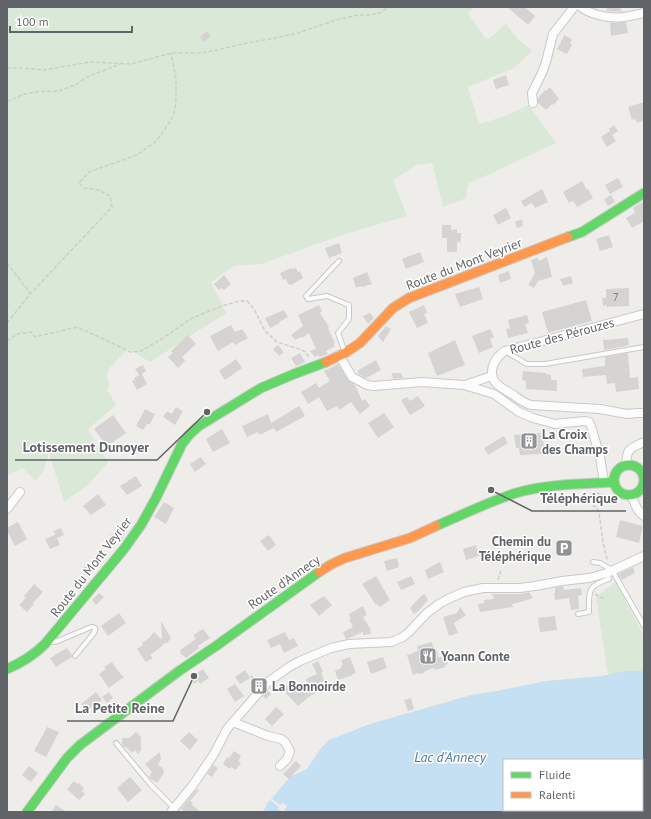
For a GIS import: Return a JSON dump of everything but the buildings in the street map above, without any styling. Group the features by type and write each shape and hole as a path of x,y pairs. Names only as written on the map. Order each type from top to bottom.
{"street":[{"path":"533,103 532,93 546,62 553,34 574,7"},
{"path":"581,7 586,11 604,17 613,18 628,17 644,13"},
{"name":"Route du Mont Veyrier","path":"7,669 16,666 32,656 50,639 124,549 141,525 156,498 178,451 188,435 203,423 261,388 342,354 360,343 394,308 409,298 582,232 644,193"},
{"name":"Route des Pérouzes","path":"492,376 493,366 496,359 505,351 644,314"},
{"path":"342,354 352,377 370,386 422,382 464,385 491,393 519,412 533,418 555,424 588,422 591,426 600,457 604,482"},
{"path":"464,385 492,376 498,384 530,405 600,409 627,414 644,414"},
{"path":"626,465 628,451 644,442"},
{"path":"626,465 637,467 641,471 644,478 642,491 631,495 618,491 615,487 614,476 616,472 619,468 626,465"},
{"name":"Route d'Annecy","path":"27,812 64,762 80,745 179,671 324,568 352,556 410,538 488,503 516,493 548,487 614,482"},
{"path":"7,509 20,492"},
{"path":"631,495 636,508 644,516"},
{"path":"172,810 214,754 233,722 268,682 300,660 331,648 349,644 391,642 403,637 427,613 448,599 475,589 535,586 589,578 610,572 644,556"},
{"path":"233,722 268,736 281,739 285,742 290,751 287,759 280,766"}],"lane":[{"path":"339,261 306,296 308,298 327,296 349,305 349,319 338,333 342,354"},
{"path":"505,351 527,364 545,364 644,347"},
{"path":"593,562 600,563 610,572 644,626"},
{"path":"578,614 589,612 590,591 598,582 609,579 610,572"},
{"path":"50,639 53,642 58,641 91,627 95,628 94,633 75,656"},
{"path":"116,743 172,810"}],"path":[{"path":"7,68 44,70 90,62 131,64 171,53 200,53 298,33 336,20 358,15 380,13 389,7"},
{"path":"7,323 31,293 112,206 110,196 98,190 84,188 79,183 89,172 137,156 155,142 174,115 176,79 171,53"},
{"path":"7,102 24,94 59,91 77,84 87,77 122,64"},
{"path":"7,263 31,293"},
{"path":"7,342 17,334 31,332 35,337 77,328 130,352 141,351 192,318 225,305 247,300 254,309 265,332 277,342 306,352 309,359 316,366"},
{"path":"594,492 610,497 615,495 618,491"},
{"path":"547,493 548,498 552,501 589,503 596,508 599,513 602,542 610,572"},
{"path":"495,587 501,570"},
{"path":"590,591 604,599"}],"green space":[{"path":"7,7 475,7 468,13 486,39 490,38 506,24 517,38 532,51 514,68 468,87 479,124 506,116 529,105 556,143 468,184 466,198 443,207 432,163 416,165 393,180 407,216 345,234 261,264 234,266 211,282 226,313 150,362 128,349 108,370 107,375 109,386 107,389 116,405 88,429 108,462 88,485 64,502 49,453 44,470 36,481 22,468 9,475 7,474"},
{"path":"616,582 644,636 644,672 608,675 596,597"}],"water":[{"name":"Lac d'Annecy","path":"625,671 644,671 644,812 263,812 267,804 290,777 307,769 321,748 329,740 370,724 471,695 546,681 602,676"}],"pier":[{"path":"272,799 280,805 283,803 287,806 283,812 271,801"}],"traffic: fast":[{"path":"568,237 582,232 644,193"},
{"path":"7,669 27,658 45,644 124,549 141,525 182,444 189,435 199,426 261,388 326,362"},
{"path":"629,465 640,469 644,480 640,491 629,495 618,491 614,480 618,469 629,465"},
{"path":"436,526 495,500 528,490 565,485 614,482"},
{"path":"27,812 67,758 80,745 179,671 319,572"}],"traffic: slow":[{"path":"326,362 345,353 360,343 393,308 409,298 568,237"},
{"path":"319,572 345,558 410,538 436,526"}],"place":[{"name":"Lotissement Dunoyer","path":"207,412"},
{"name":"La Croix des Champs","path":"529,441"},
{"name":"Téléphérique","path":"491,490"},
{"name":"Chemin du Téléphérique","path":"564,548"},
{"name":"Yoann Conte","path":"428,656"},
{"name":"La Petite Reine","path":"194,676"},
{"name":"La Bonnoirde","path":"259,686"}]}
